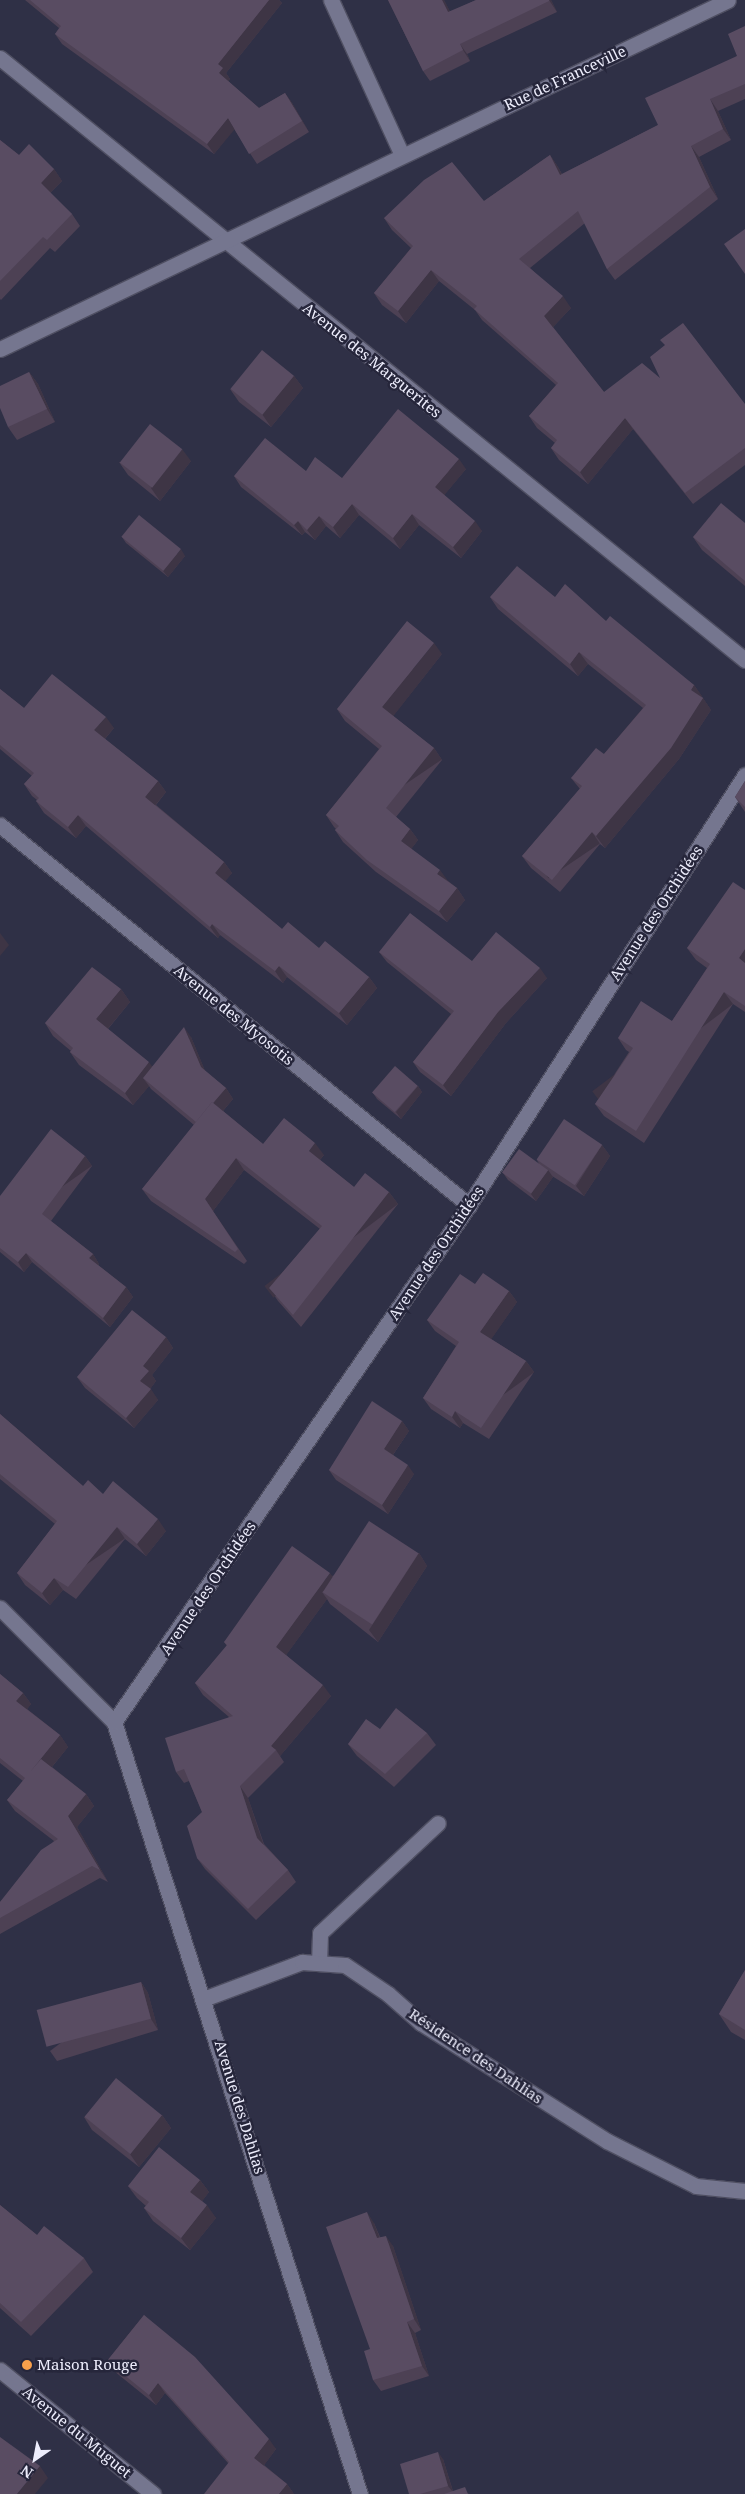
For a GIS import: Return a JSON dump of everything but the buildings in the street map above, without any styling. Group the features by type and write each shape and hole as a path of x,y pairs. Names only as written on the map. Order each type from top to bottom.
{"street":[{"path":"331,0 402,155"},
{"name":"Rue de Franceville","path":"0,349 728,0"},
{"name":"Avenue des Marguerites","path":"0,58 224,241 745,660"},
{"name":"Avenue des Orchidées","path":"114,1722 469,1206 745,775"},
{"name":"Avenue des Myosotis","path":"0,825 469,1206"},
{"path":"0,1608 114,1722"},
{"name":"Avenue des Dahlias","path":"114,1722 206,1998 360,2494"},
{"path":"319,1963 320,1933 438,1823"},
{"name":"Résidence des Dahlias","path":"206,1998 302,1962 344,1966 388,1994 421,2023 607,2141 696,2186 745,2191"},
{"name":"Avenue du Muguet","path":"0,2370 153,2494"}],"place":[{"name":"Maison Rouge","path":"27,2365"}]}
